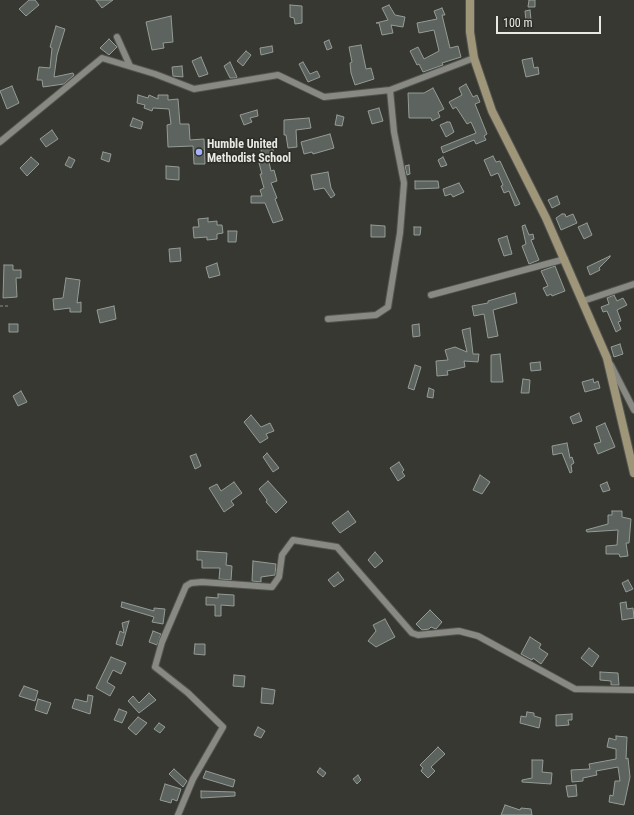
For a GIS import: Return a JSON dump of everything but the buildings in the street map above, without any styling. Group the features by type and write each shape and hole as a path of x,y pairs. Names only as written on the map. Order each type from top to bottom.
{"street":[{"path":"470,0 470,32 474,58 492,110 565,260 607,358 634,410"},
{"path":"117,37 130,66"},
{"path":"0,142 102,58 130,66 194,89 278,75 324,98 390,90 474,58"},
{"path":"328,319 376,315 388,307 400,233 404,183 394,132 390,90"},
{"path":"431,295 565,260"},
{"path":"583,301 634,284"},
{"path":"607,358 634,473"},
{"path":"178,815 193,779 223,727 188,692 155,667 162,642 186,586 191,583 202,582 272,587 279,577 282,555 293,540 337,547 412,633 418,635 459,631 478,636 575,689 634,690"}],"path":[{"path":"0,306 10,306"}],"place":[{"name":"Humble United Methodist School","path":"199,152"}]}
